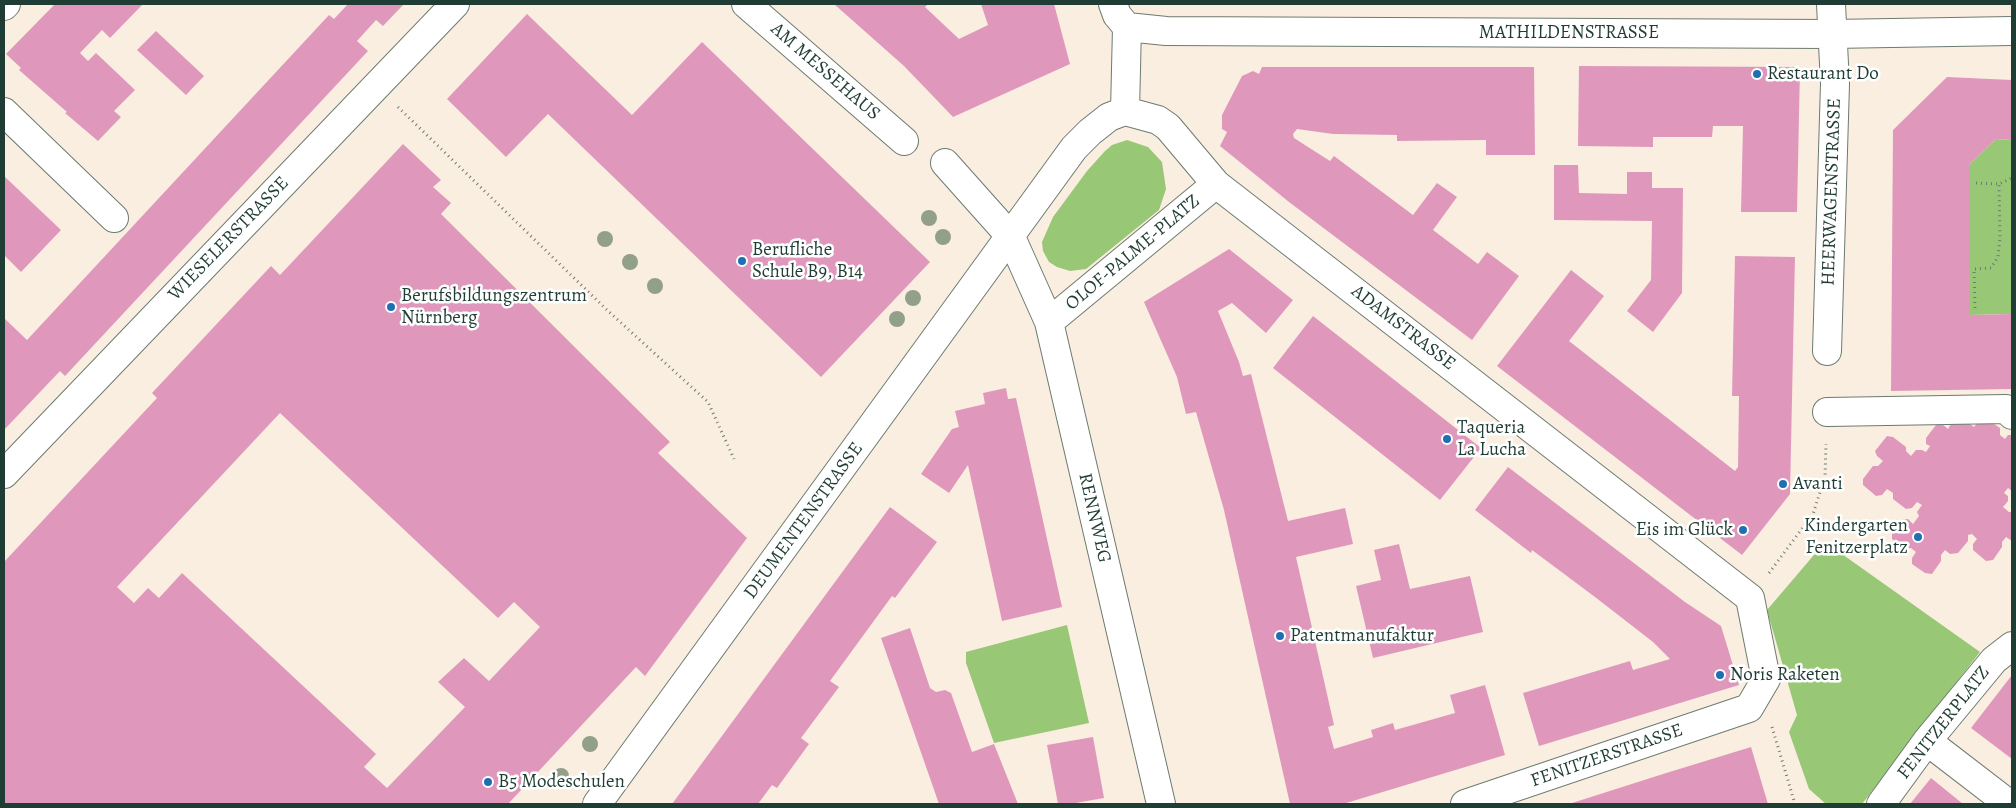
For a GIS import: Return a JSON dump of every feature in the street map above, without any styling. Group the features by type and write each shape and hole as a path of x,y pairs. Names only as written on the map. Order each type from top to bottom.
{"street":[{"name":"WIESELERSTRASSE","path":"4,474 455,4"},
{"name":"AM MESSEHAUS","path":"746,4 904,141"},
{"path":"945,163 1011,237 1074,148 1109,117 1125,111 1127,27 1117,14 1113,4"},
{"name":"HEERWAGENSTRASSE","path":"1828,351 1835,84 1831,4"},
{"name":"MATHILDENSTRASSE","path":"1127,27 1176,31 1831,34 2012,31"},
{"name":"ADAMSTRASSE","path":"1125,111 1158,120 1168,127 1216,184 1750,598"},
{"path":"4,112 114,218"},
{"name":"OLOF-PALME-PLATZ","path":"1049,322 1216,184"},
{"name":"RENNWEG","path":"1011,237 1049,322 1161,804"},
{"name":"DEUMENTENSTRASSE","path":"597,804 1011,237"},
{"path":"1827,412 2006,409 2012,415"},
{"path":"1749,708 1766,679 1750,598"},
{"name":"FENITZERPLATZ","path":"1881,804 1927,741 1994,660 2012,646"},
{"name":"FENITZERSTRASSE","path":"1465,804 1749,708"},
{"path":"1927,741 2009,804"}],"path":[{"path":"376,86 607,310 708,402 734,460"},
{"path":"1976,183 1999,184 2012,178"},
{"path":"1975,308 1974,269 1991,268 1998,257 2000,238 1999,184"},
{"path":"1750,598 1813,514 1825,477 1827,412"},
{"path":"1749,708 1768,715 1795,804"}],"green space":[{"path":"1996,139 2012,140 2012,314 1969,315 1969,165"},
{"path":"1127,140 1148,147 1162,162 1166,189 1159,210 1086,269 1070,271 1057,267 1049,262 1043,251 1042,242 1053,217 1087,171 1105,151 1112,145"},
{"path":"1825,542 1980,652 1862,804 1826,804 1809,789 1789,732 1797,715 1767,610"},
{"path":"1067,625 1089,723 994,743 966,663 966,652"}],"building":[{"path":"55,4 143,4 110,38 102,30 80,53 88,61 96,53 135,90 114,111 121,117 98,141 19,70 21,68 6,54"},
{"path":"348,4 404,4 383,26 376,20 357,41 368,51 65,376 60,371 4,430 4,318 27,340 329,15 334,19"},
{"path":"834,4 928,4 925,7 959,39 988,25 981,4 1054,4 1070,64 953,117 904,66"},
{"path":"527,14 632,115 702,42 930,262 821,377 548,114 506,157 447,99"},
{"path":"156,31 204,76 186,95 137,50"},
{"path":"1579,66 1800,67 1797,212 1741,212 1743,126 1713,126 1712,137 1653,137 1653,147 1578,146"},
{"path":"1262,67 1534,67 1535,155 1486,155 1486,140 1397,141 1397,135 1333,134 1297,129 1293,134 1294,138 1330,161 1334,156 1413,215 1437,183 1457,197 1433,230 1478,264 1487,252 1519,276 1472,340 1289,202 1220,146 1227,132 1222,129 1222,115 1242,76 1253,71 1259,74"},
{"path":"1947,77 2012,80 2012,140 1996,139 1969,165 1969,315 2012,314 2012,389 1891,391 1893,130"},
{"name":"Berufsbildungszentrum Nürnberg","path":"403,144 441,180 433,187 451,203 441,214 670,442 658,453 747,538 645,676 636,667 508,804 4,804 4,562 157,398 152,393 271,266 280,275","holes":["280,413 498,618 514,602 540,627 489,681 464,658 438,682 465,707 387,788 364,767 376,754 182,573 159,598 148,588 134,603 117,587"]},
{"path":"1554,165 1578,165 1579,193 1627,194 1627,172 1652,172 1652,188 1683,188 1682,293 1653,332 1627,311 1651,280 1652,221 1554,220"},
{"path":"4,176 61,230 21,272 4,255"},
{"path":"1229,249 1293,300 1266,333 1232,303 1218,311 1243,376 1251,374 1288,521 1345,508 1353,544 1296,557 1334,725 1328,727 1334,749 1373,737 1371,730 1393,723 1395,730 1455,713 1450,695 1485,685 1505,755 1343,804 1290,804 1224,510 1196,412 1186,414 1177,377 1144,302"},
{"path":"1735,256 1795,257 1790,494 1742,555 1497,366 1571,270 1604,296 1569,341 1735,471 1738,467 1739,396 1732,396"},
{"path":"1313,316 1481,448 1440,500 1273,368"},
{"path":"1006,388 1008,399 1016,398 1062,607 1002,621 968,465 949,493 921,474 952,429 959,427 955,411 985,404 983,393"},
{"path":"1952,422 1967,422 1974,427 1978,422 1991,422 2000,428 2000,435 2005,439 2008,435 2012,435 2012,491 2008,488 2004,493 2008,496 2008,501 2003,507 2012,512 2012,541 2006,537 1993,560 1986,561 1973,550 1973,544 1977,539 1972,534 1968,535 1968,541 1958,553 1950,554 1945,550 1941,555 1941,561 1932,574 1925,573 1912,564 1912,558 1916,552 1911,548 1906,549 1892,539 1892,533 1901,520 1908,519 1913,524 1919,516 1917,512 1922,505 1917,502 1912,508 1906,509 1893,499 1893,493 1887,489 1882,495 1876,496 1863,485 1863,479 1873,466 1878,466 1883,461 1877,456 1875,451 1887,436 1893,437 1906,447 1906,451 1911,456 1916,450 1926,452 1930,446 1926,444 1926,438 1936,425 1942,424 1948,429"},
{"path":"1508,467 1685,602 1721,626 1739,685 1539,746 1523,693 1630,661 1633,670 1670,659 1653,642 1595,597 1532,550 1531,553 1475,510"},
{"path":"890,507 937,542 895,598 892,596 830,681 839,687 801,738 809,744 777,788 772,785 758,804 672,804"},
{"path":"1399,544 1410,589 1470,576 1483,632 1373,658 1356,586 1381,580 1374,550"},
{"path":"910,628 930,688 936,692 945,690 951,693 972,752 994,744 1018,804 939,804 881,638"},
{"path":"2012,675 2012,759 1971,728"},
{"path":"1093,737 1104,798 1070,804 1058,804 1047,745"},
{"path":"1751,747 1768,804 1569,804 1663,774"},
{"path":"1931,778 1963,804 1910,804"}],"place":[{"name":"Restaurant Do","path":"1757,74"},
{"name":"Berufliche Schule B9, B14","path":"742,261"},
{"name":"Berufsbildungszentrum Nürnberg","path":"391,307"},
{"name":"Taqueria La Lucha","path":"1447,439"},
{"name":"Avanti","path":"1783,484"},
{"name":"Eis im Glück","path":"1743,530"},
{"name":"Kindergarten Fenitzerplatz","path":"1918,537"},
{"name":"Patentmanufaktur","path":"1280,636"},
{"name":"Noris Raketen","path":"1720,675"},
{"name":"B5 Modeschulen","path":"488,782"}]}
